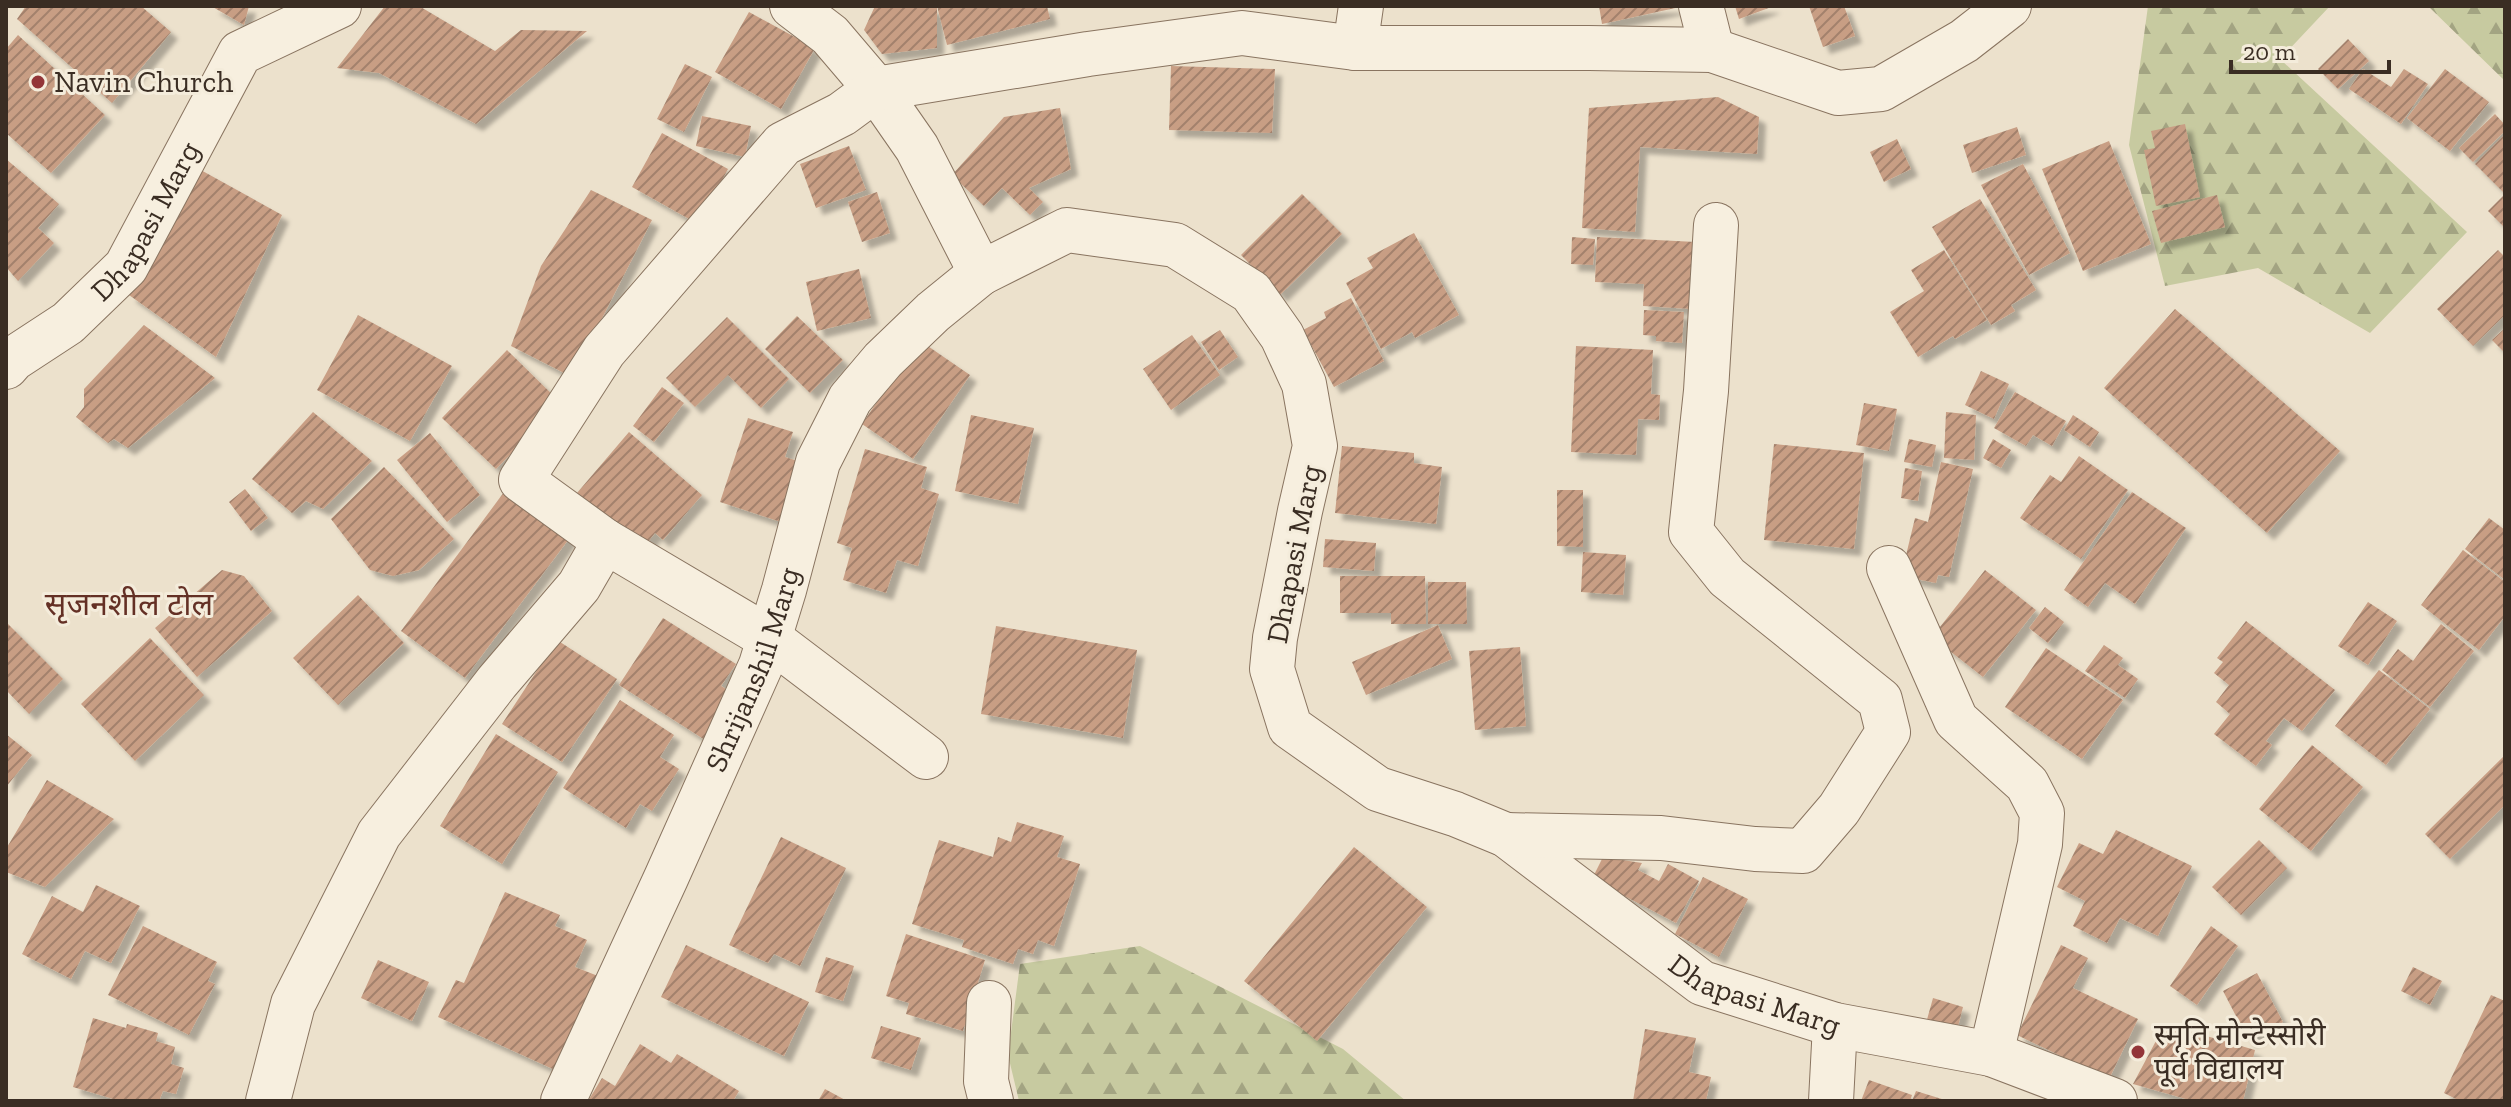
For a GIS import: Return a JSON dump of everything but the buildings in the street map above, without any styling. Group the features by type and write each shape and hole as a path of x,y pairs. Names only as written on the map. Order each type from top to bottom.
{"street":[{"name":"Dhapasi Marg","path":"8,359 68,323 126,267 240,53 339,6"},
{"path":"792,6 830,35 876,89 917,148 981,273"},
{"path":"1355,48 1361,6"},
{"path":"1701,6 1712,50"},
{"path":"926,757 769,638 605,541 521,480 604,351 783,144 842,114 876,89 1088,54 1242,33 1355,48 1712,50 1838,93 1881,89 1964,41 2009,6"},
{"path":"1506,835 1661,838 1803,851 1839,809 1888,732 1880,700 1727,577 1691,532 1706,391 1716,225"},
{"name":"Dhapasi Marg","path":"981,273 1067,230 1175,245 1251,292 1282,336 1304,384 1315,446 1275,638 1272,669 1290,727 1378,789 1455,814 1506,835 1702,983 1835,1025 1991,1054 2115,1101"},
{"name":"Shrijanshil Marg","path":"563,1101 761,665 818,462 850,399 883,360 933,312 981,273"},
{"path":"268,1101 293,1004 379,834 497,682 579,586 605,541"},
{"path":"1889,568 1956,720 2027,784 2042,813 2040,844 1991,1054"},
{"path":"989,1003 986,1081 991,1101"},
{"path":"1831,1101 1835,1025"}],"green space":[{"path":"2148,6 2330,6 2280,59 2467,232 2370,333 2258,268 2165,286 2129,145"},
{"path":"2428,6 2505,6 2505,81"},
{"path":"1140,946 1343,1049 1406,1101 1019,1101 1008,1055 1020,964"}],"place":[{"name":"Navin Church","path":"38,82"},
{"name":"स्मृति मोन्टेस्सोरी पूर्व विद्यालय","path":"2138,1052"}],"district":[{"name":"सृजनशील टोल","path":"129,604"}]}
